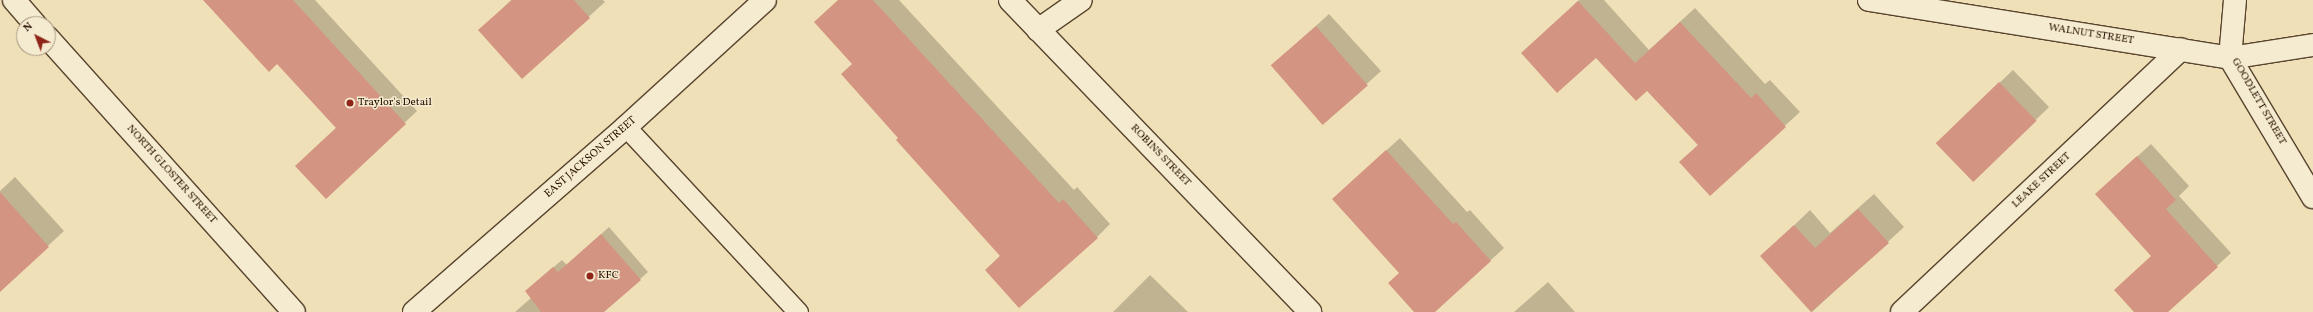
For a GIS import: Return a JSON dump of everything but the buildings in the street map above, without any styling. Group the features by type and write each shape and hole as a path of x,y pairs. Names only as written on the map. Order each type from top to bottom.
{"street":[{"path":"14,0 28,16"},
{"name":"EAST JACKSON STREET","path":"414,312 626,127 765,0"},
{"name":"ROBINS STREET","path":"1010,0 1310,312"},
{"path":"1038,30 1081,0"},
{"name":"WALNUT STREET","path":"1869,0 2230,58 2313,45"},
{"name":"GOODLETT STREET","path":"2235,0 2230,58 2313,197"},
{"name":"NORTH GLOSTER STREET","path":"56,47 294,312"},
{"name":"LEAKE STREET","path":"1902,312 2181,49"}],"lane":[{"path":"626,127 798,312"}],"place":[{"name":"Traylor's Detail","path":"350,103"},
{"name":"KFC","path":"590,276"}]}
